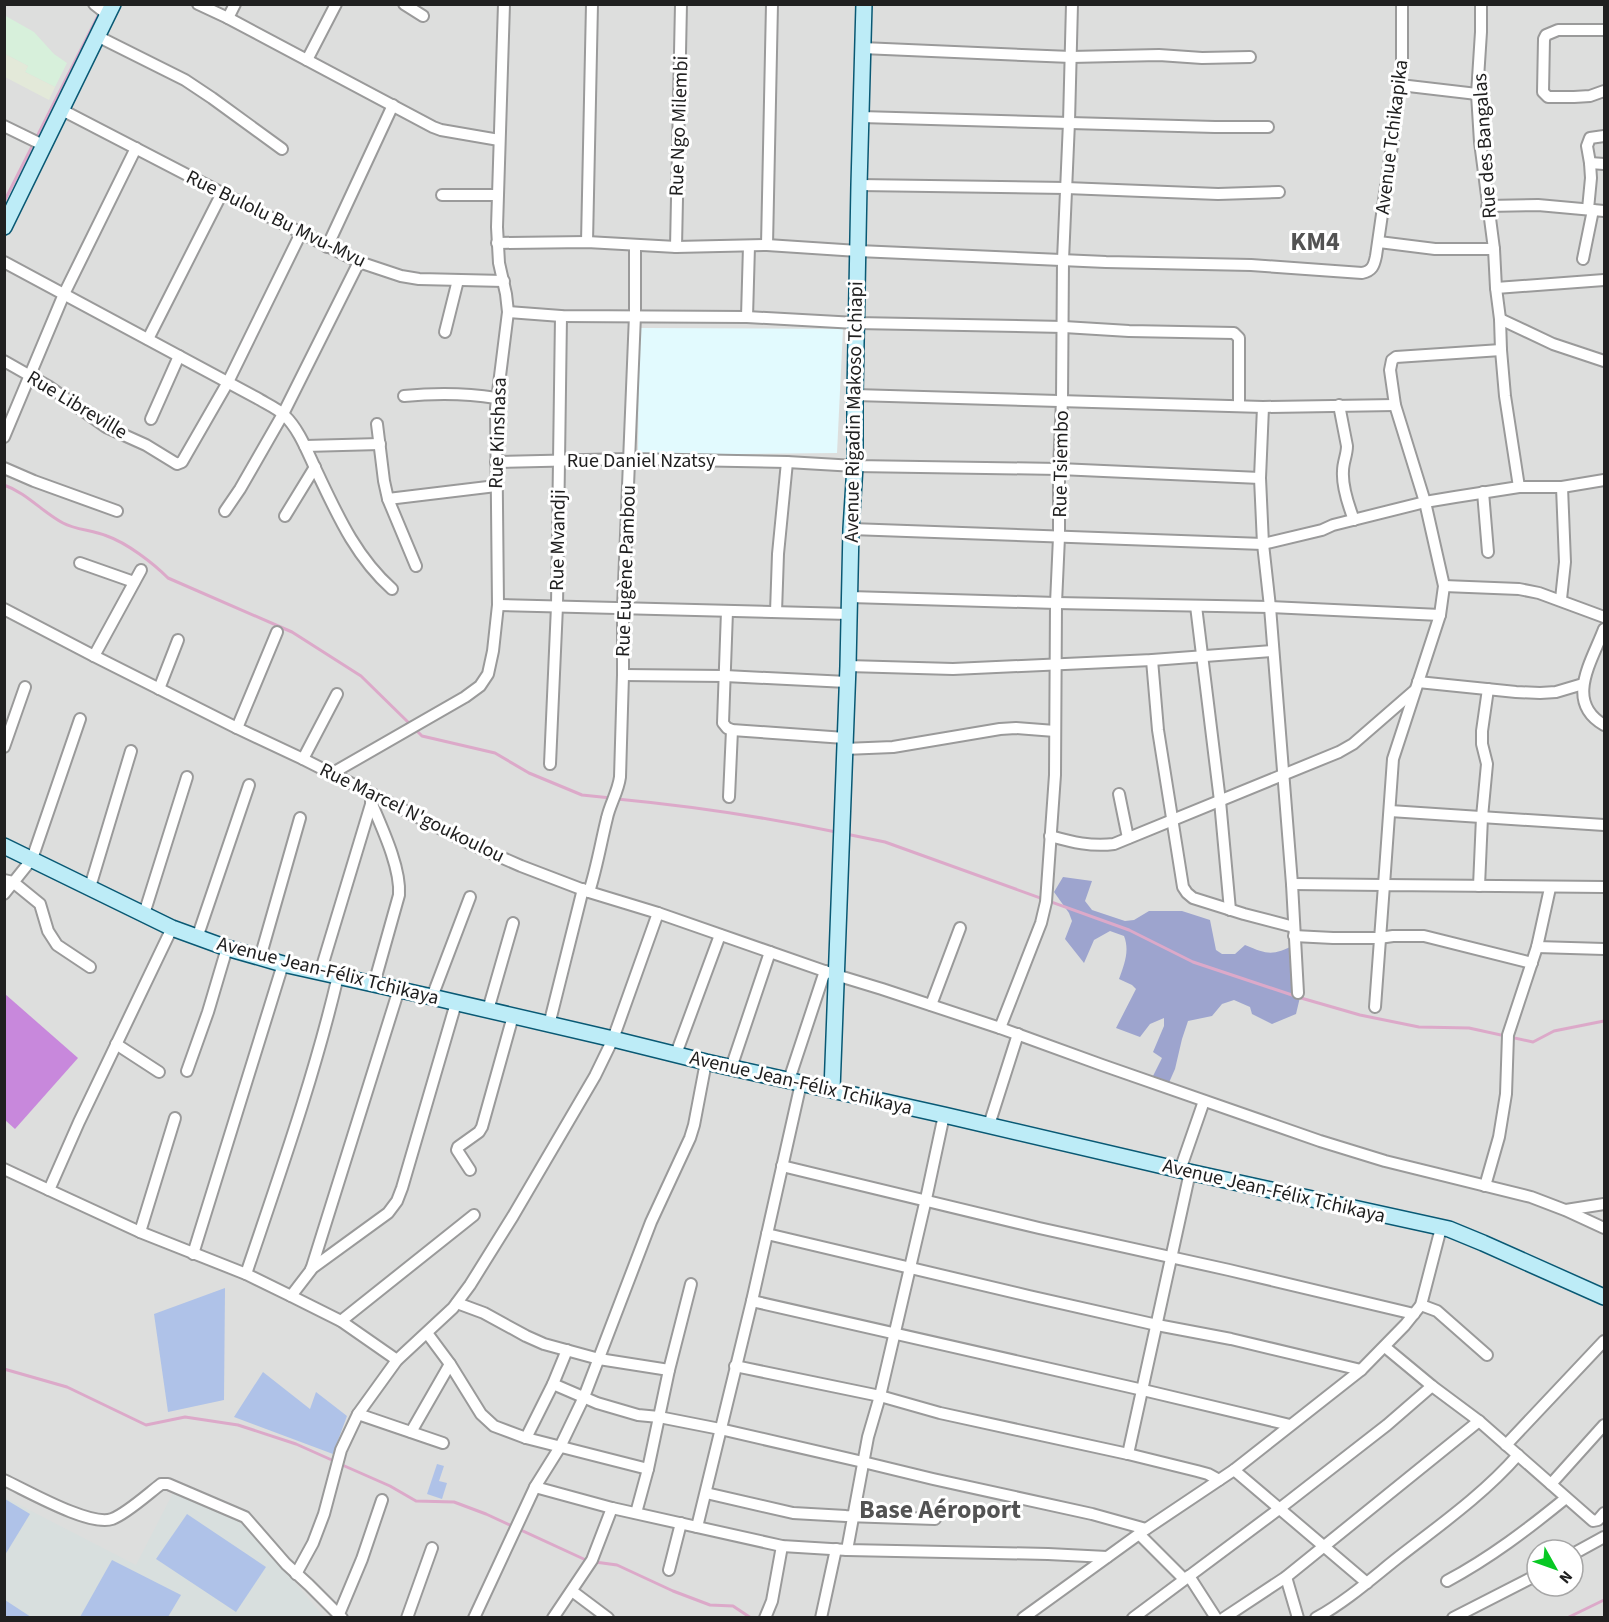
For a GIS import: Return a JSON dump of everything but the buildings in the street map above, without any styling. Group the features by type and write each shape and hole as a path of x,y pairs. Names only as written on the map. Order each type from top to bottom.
{"street":[{"path":"4,227 110,10 94,4"},
{"path":"198,4 433,127 499,140"},
{"path":"228,18 235,4"},
{"path":"307,60 336,4"},
{"path":"404,4 423,16"},
{"name":"Rue Kinshasa","path":"331,774 465,697 480,686 492,664 498,605 496,398 508,312 497,243 504,4"},
{"path":"587,242 592,4"},
{"name":"Rue Ngo Milembi","path":"676,247 681,4"},
{"path":"767,245 772,4"},
{"name":"Avenue Rigadin Makoso Tchiapi","path":"832,1090 831,973 842,826 855,466 864,4"},
{"name":"Rue Tsiembo","path":"1000,1028 1041,923 1046,902 1055,775 1056,603 1064,327 1063,260 1072,4"},
{"name":"Avenue Tchikapika","path":"1063,260 1251,265 1362,273 1372,269 1379,242 1400,85 1402,4"},
{"name":"Rue des Bangalas","path":"1481,4 1477,94 1480,142 1494,249 1505,396 1519,487"},
{"path":"1605,30 1558,30 1546,35 1543,92 1548,97 1574,97 1590,96 1605,91"},
{"path":"97,36 184,80 282,149"},
{"path":"862,48 1071,57 1159,55 1202,58 1250,57"},
{"path":"1400,85 1477,94"},
{"path":"327,246 393,105"},
{"name":"Rue Bulolu Bu Mvu-Mvu","path":"62,111 360,262 401,276 436,280 504,281"},
{"path":"861,117 1268,127"},
{"path":"4,126 45,146"},
{"path":"1583,259 1595,210 1587,146 1588,141 1594,137 1605,136"},
{"path":"4,437 64,294 136,148"},
{"path":"1590,163 1605,164"},
{"path":"859,185 1066,188 1218,194 1279,192"},
{"path":"148,339 222,193"},
{"path":"442,195 497,195"},
{"path":"1487,206 1538,205 1595,210"},
{"path":"228,382 301,232"},
{"path":"497,243 587,242 676,247 767,245 1063,260"},
{"path":"1379,242 1435,249 1494,249"},
{"name":"Rue Eugène Pambou","path":"549,1024 586,890 597,867 607,816 619,786 623,608 635,315 635,245"},
{"path":"747,317 749,246"},
{"path":"4,262 283,414 305,446 363,559 392,589"},
{"path":"225,511 283,414 360,262"},
{"path":"445,332 458,280"},
{"path":"1496,288 1605,280"},
{"path":"508,312 561,316 747,317 856,323 1234,333 1239,338 1239,406"},
{"name":"Rue Mvandji","path":"550,764 557,606 561,316"},
{"path":"1500,319 1553,344 1605,361"},
{"path":"1375,1007 1394,759 1440,615 1444,586 1425,502 1395,405 1391,363 1394,358 1501,350"},
{"path":"151,419 179,356"},
{"name":"Rue Libreville","path":"4,361 56,391 106,427 146,445 177,464 182,462 228,382"},
{"path":"405,396 461,393 496,398"},
{"path":"855,395 1239,406 1395,405"},
{"path":"1339,405 1347,446 1342,474 1354,520"},
{"path":"1263,406 1260,478 1263,544 1292,884 1298,993"},
{"path":"378,424 388,499 416,566"},
{"path":"305,446 380,444"},
{"name":"Rue Daniel Nzatsy","path":"496,462 629,459 787,462 855,466 1059,469 1260,478"},
{"path":"776,612 778,554 787,462"},
{"path":"285,516 315,467"},
{"path":"4,468 117,511"},
{"path":"851,529 1263,544 1425,502 1519,487 1562,487 1605,480"},
{"path":"388,499 496,486"},
{"path":"1561,599 1565,562 1562,487"},
{"path":"1483,492 1488,552"},
{"path":"80,563 134,582"},
{"path":"94,656 141,570"},
{"path":"1444,586 1539,593 1604,614"},
{"path":"850,597 1270,607 1440,615"},
{"path":"498,605 849,614"},
{"path":"1196,606 1220,801 1230,910"},
{"name":"Rue Marcel N'goukoulou","path":"4,609 159,689 303,759 373,799 521,866 831,973 1018,1034 1349,1151 1531,1197 1605,1228"},
{"path":"728,611 723,723 732,730 893,747 1000,729 1055,731"},
{"path":"1605,629 1583,684 1583,699 1590,711 1605,725"},
{"path":"237,728 277,632"},
{"path":"159,689 178,640"},
{"path":"848,666 953,669 1152,660 1273,651"},
{"path":"1152,660 1158,730 1183,887 1193,898 1268,921 1294,932 1333,938 1424,936 1532,963"},
{"path":"623,675 725,676 847,682"},
{"path":"1050,836 1083,845 1114,844 1283,776 1353,744 1416,686 1556,692 1583,684"},
{"path":"4,747 25,687"},
{"path":"1479,886 1487,764 1482,744 1482,731 1488,689"},
{"path":"303,759 337,694"},
{"path":"4,894 9,881 32,859 80,719"},
{"path":"729,797 732,730"},
{"path":"90,887 131,751"},
{"path":"144,914 186,777"},
{"path":"197,938 249,785"},
{"path":"1119,794 1128,838"},
{"path":"320,973 373,799"},
{"path":"373,799 400,886 374,984"},
{"path":"1390,811 1605,825"},
{"path":"260,958 300,818"},
{"name":"Avenue Jean-Félix Tchikaya","path":"4,846 172,928 260,958 731,1068 1456,1231 1605,1297"},
{"path":"9,881 40,904 48,931 57,945 90,967"},
{"path":"1292,884 1605,887"},
{"path":"1485,1186 1503,1116 1509,1035 1537,947 1550,888"},
{"path":"432,997 470,897"},
{"path":"296,1574 324,1514 339,1456 358,1414 397,1360 427,1334 457,1303 470,1285 595,1076 613,1039 657,913"},
{"path":"488,1010 513,923"},
{"path":"49,1190 172,928"},
{"path":"931,1005 960,928"},
{"path":"676,1054 720,935"},
{"path":"1537,947 1605,949"},
{"path":"187,1071 227,948"},
{"path":"731,1068 770,952"},
{"path":"193,1254 283,964"},
{"path":"697,1527 782,1166 795,1082 831,973"},
{"path":"246,1274 311,1076 338,976"},
{"path":"311,1270 399,989"},
{"path":"291,1296 311,1270 388,1213 397,1201 456,1003"},
{"path":"470,1170 457,1150 480,1132 513,1016"},
{"path":"989,1125 1018,1034"},
{"path":"116,1044 159,1072"},
{"path":"474,1617 535,1487 560,1447 600,1359 651,1222 690,1138 706,1062"},
{"path":"1128,1454 1172,1258 1185,1171 1204,1101"},
{"path":"820,1617 853,1516 868,1437 880,1396 944,1115"},
{"path":"140,1232 175,1118"},
{"path":"782,1166 1172,1258 1417,1309 1437,1311 1487,1355"},
{"path":"4,1169 140,1232 246,1274 341,1321 397,1360"},
{"path":"1565,1210 1605,1204"},
{"path":"341,1321 474,1215"},
{"path":"1023,1617 1234,1470 1361,1370 1385,1347 1417,1309 1441,1228"},
{"path":"766,1234 1361,1370"},
{"path":"636,1513 691,1284"},
{"path":"752,1301 1290,1425"},
{"path":"457,1303 484,1313 544,1344 600,1359 669,1371"},
{"path":"427,1334 450,1364 481,1414 494,1426 511,1434 648,1469"},
{"path":"1506,1445 1605,1341"},
{"path":"1385,1347 1479,1421 1593,1521 1598,1520 1605,1513"},
{"path":"526,1438 567,1350"},
{"path":"411,1432 450,1364"},
{"path":"735,1366 880,1396 951,1416 1128,1454 1203,1472 1219,1480"},
{"path":"553,1384 625,1411 720,1429 1092,1514 1143,1532 1186,1577 1216,1617"},
{"path":"1133,1617 1145,1614 1186,1577 1279,1509 1387,1425 1432,1386"},
{"path":"358,1414 443,1443"},
{"path":"1224,1617 1286,1577 1479,1421"},
{"path":"1551,1484 1605,1425"},
{"path":"1316,1617 1367,1583 1434,1532 1481,1492 1518,1455"},
{"path":"1234,1470 1367,1583"},
{"path":"4,1480 69,1511 98,1520 111,1520 161,1484 168,1484 245,1517 296,1574 341,1616 382,1500"},
{"path":"535,1487 612,1508 782,1546 842,1550 1107,1557"},
{"path":"706,1493 793,1513 935,1519"},
{"path":"1447,1581 1500,1550 1566,1498"},
{"path":"554,1617 573,1592 592,1560 612,1508"},
{"path":"669,1570 681,1523"},
{"path":"1585,1548 1605,1537"},
{"path":"765,1617 771,1600 782,1546"},
{"path":"407,1617 432,1548"},
{"path":"1286,1577 1298,1617"},
{"path":"1453,1617 1525,1581"},
{"path":"573,1592 608,1617"}],"shaded area":[{"path":"4,5 1604,5 1604,1617 5,1617"},
{"path":"4,15 34,32 54,54 67,63 55,87 25,72 28,66 5,54"},
{"path":"5,54 28,66 25,72 55,87 49,100 5,77"},
{"path":"639,328 843,329 837,453 638,455"},
{"path":"1063,877 1092,881 1085,901 1092,910 1125,921 1134,920 1149,911 1182,911 1210,920 1216,950 1222,954 1235,954 1245,945 1270,953 1296,944 1301,993 1296,1014 1272,1024 1252,1014 1250,1007 1234,1000 1222,1004 1212,1016 1188,1021 1175,1069 1167,1087 1151,1080 1162,1058 1153,1052 1164,1026 1164,1018 1150,1024 1140,1037 1116,1028 1136,989 1119,979 1126,953 1124,936 1110,931 1094,940 1084,963 1065,939 1072,921 1054,892"},
{"path":"5,994 78,1058 15,1129 5,1120"},
{"path":"225,1288 224,1400 168,1412 154,1314"},
{"path":"263,1372 310,1409 316,1392 347,1416 333,1454 234,1417"},
{"path":"437,1464 444,1466 439,1481 447,1483 442,1499 427,1494"},
{"path":"174,1491 243,1521 324,1617 5,1617 4,1497 136,1565"},
{"path":"5,1499 30,1514 5,1555"},
{"path":"187,1514 266,1567 236,1612 156,1559"},
{"path":"112,1560 181,1595 168,1617 80,1617"},
{"path":"5,1600 31,1617 5,1617"}],"waterway":[{"path":"4,202 104,4"},
{"path":"4,485 20,493 63,523 102,534 123,543 168,578 292,632 361,676 411,725"},
{"path":"416,730 422,736 495,753 529,773 582,795 611,798"},
{"path":"617,799 727,812 836,832"},
{"path":"846,834 885,842 1129,930 1193,962 1360,1015 1419,1027 1469,1028 1533,1042 1554,1031 1604,1021"},
{"path":"4,1369 67,1387 146,1425 185,1417 238,1425 296,1444 334,1461"},
{"path":"340,1464 390,1486 416,1501 454,1502 486,1514 588,1561"},
{"path":"595,1562 617,1565 710,1605 733,1606 751,1618"},
{"path":"1567,1618 1604,1600"}],"district":[{"name":"KM4","path":"1315,241"},
{"name":"Base Aéroport","path":"940,1509"}]}
